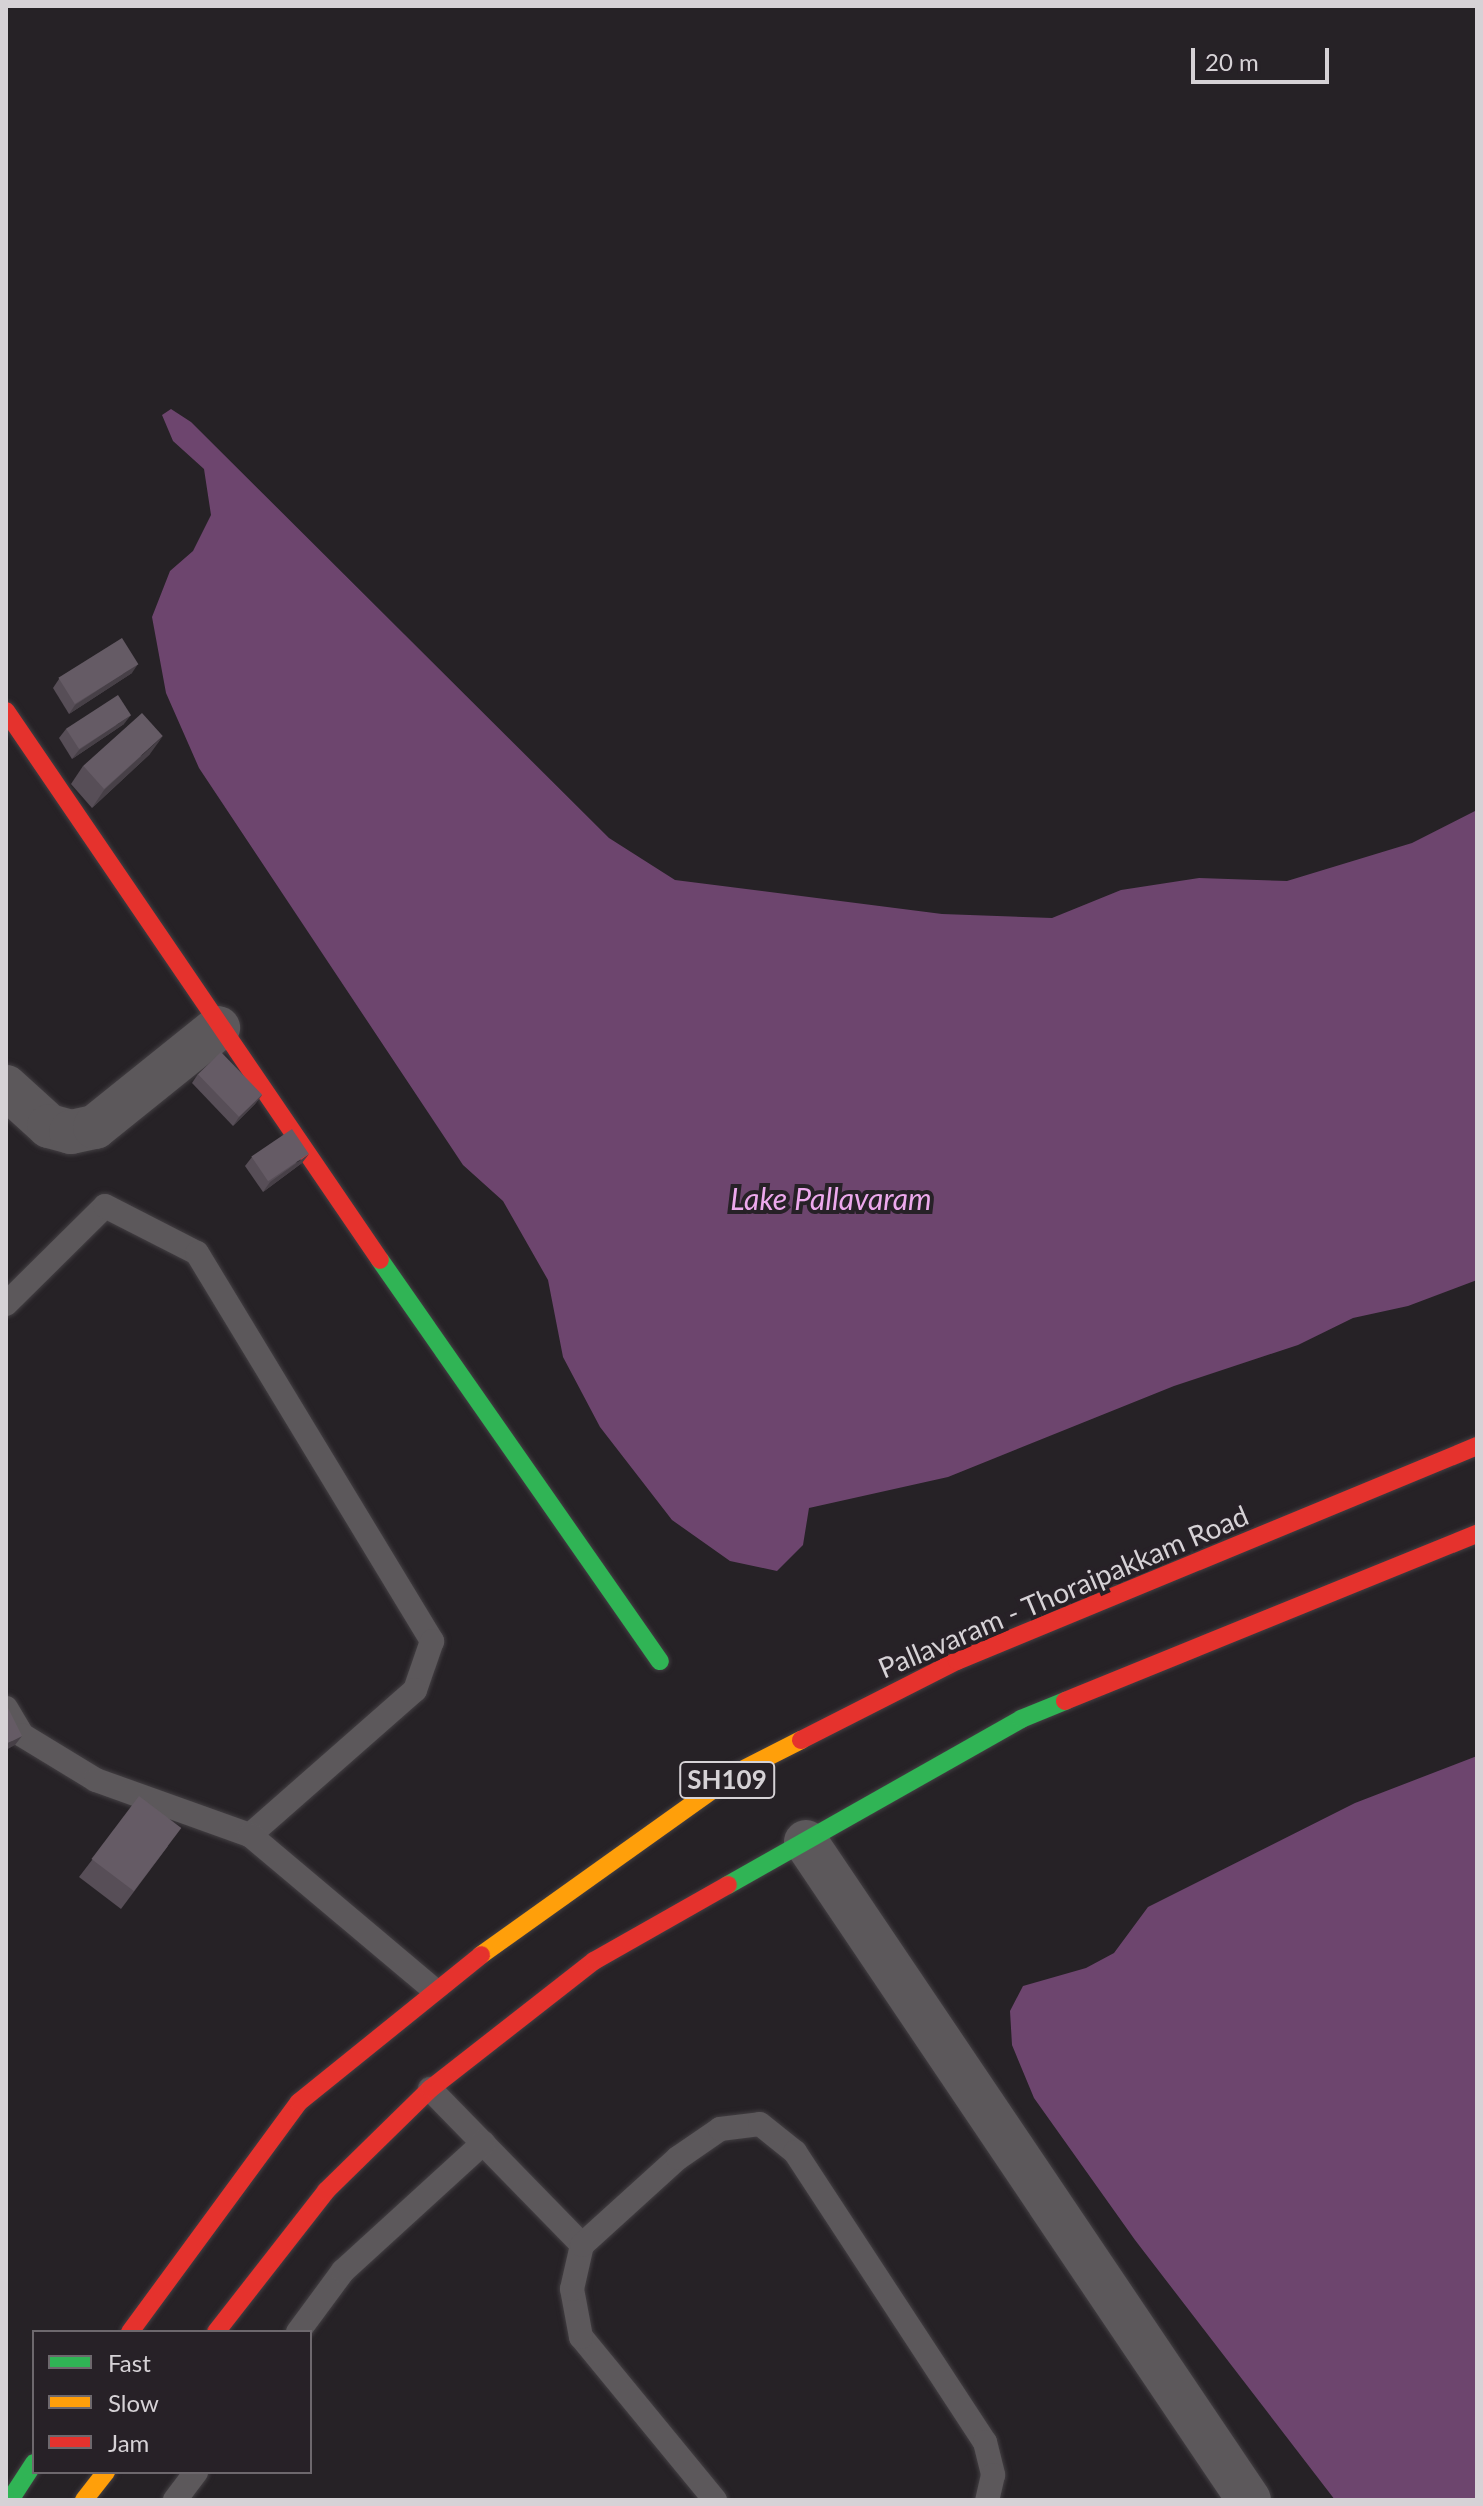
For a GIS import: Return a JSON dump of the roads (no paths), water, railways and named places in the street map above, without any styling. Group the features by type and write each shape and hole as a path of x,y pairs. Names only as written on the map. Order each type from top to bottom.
{"main road":[{"path":"6,711 218,1028 660,1661"},
{"name":"Pallavaram - Thoraipakkam Road","path":"131,2330 299,2102 433,1989 738,1772 957,1661 1477,1446"},
{"path":"218,2330 326,2191 430,2089 594,1961 1021,1719 1477,1534"},
{"path":"10,2500 32,2466"},
{"path":"84,2500 104,2474"}],"street":[{"path":"6,1087 49,1126 71,1132 95,1127 218,1028"},
{"path":"806,1842 1249,2500"}],"lane":[{"path":"6,1304 105,1206 197,1253 432,1641 415,1690 250,1835"},
{"path":"6,1708 22,1735 96,1780 250,1835 433,1989"},
{"path":"430,2089 582,2245"},
{"path":"715,2500 581,2337 572,2289 582,2245 678,2158 720,2129 760,2124 795,2152 985,2442 993,2475 987,2500"},
{"path":"299,2330 343,2271 483,2143"},
{"path":"175,2500 194,2474"}],"water":[{"name":"Lake Pallavaram","path":"171,409 191,422 609,838 675,880 942,914 1052,918 1121,890 1199,878 1287,881 1412,843 1477,810 1477,1280 1408,1306 1353,1318 1298,1345 1174,1386 948,1477 809,1508 803,1545 777,1571 730,1561 672,1520 600,1427 563,1357 548,1280 503,1201 463,1165 199,768 166,693 152,617 170,571 193,551 211,515 204,469 173,441 162,415"},
{"path":"1477,1756 1477,2500 1335,2500 1135,2240 1034,2098 1012,2045 1010,2011 1023,1986 1086,1968 1114,1953 1148,1907 1355,1803"}]}
